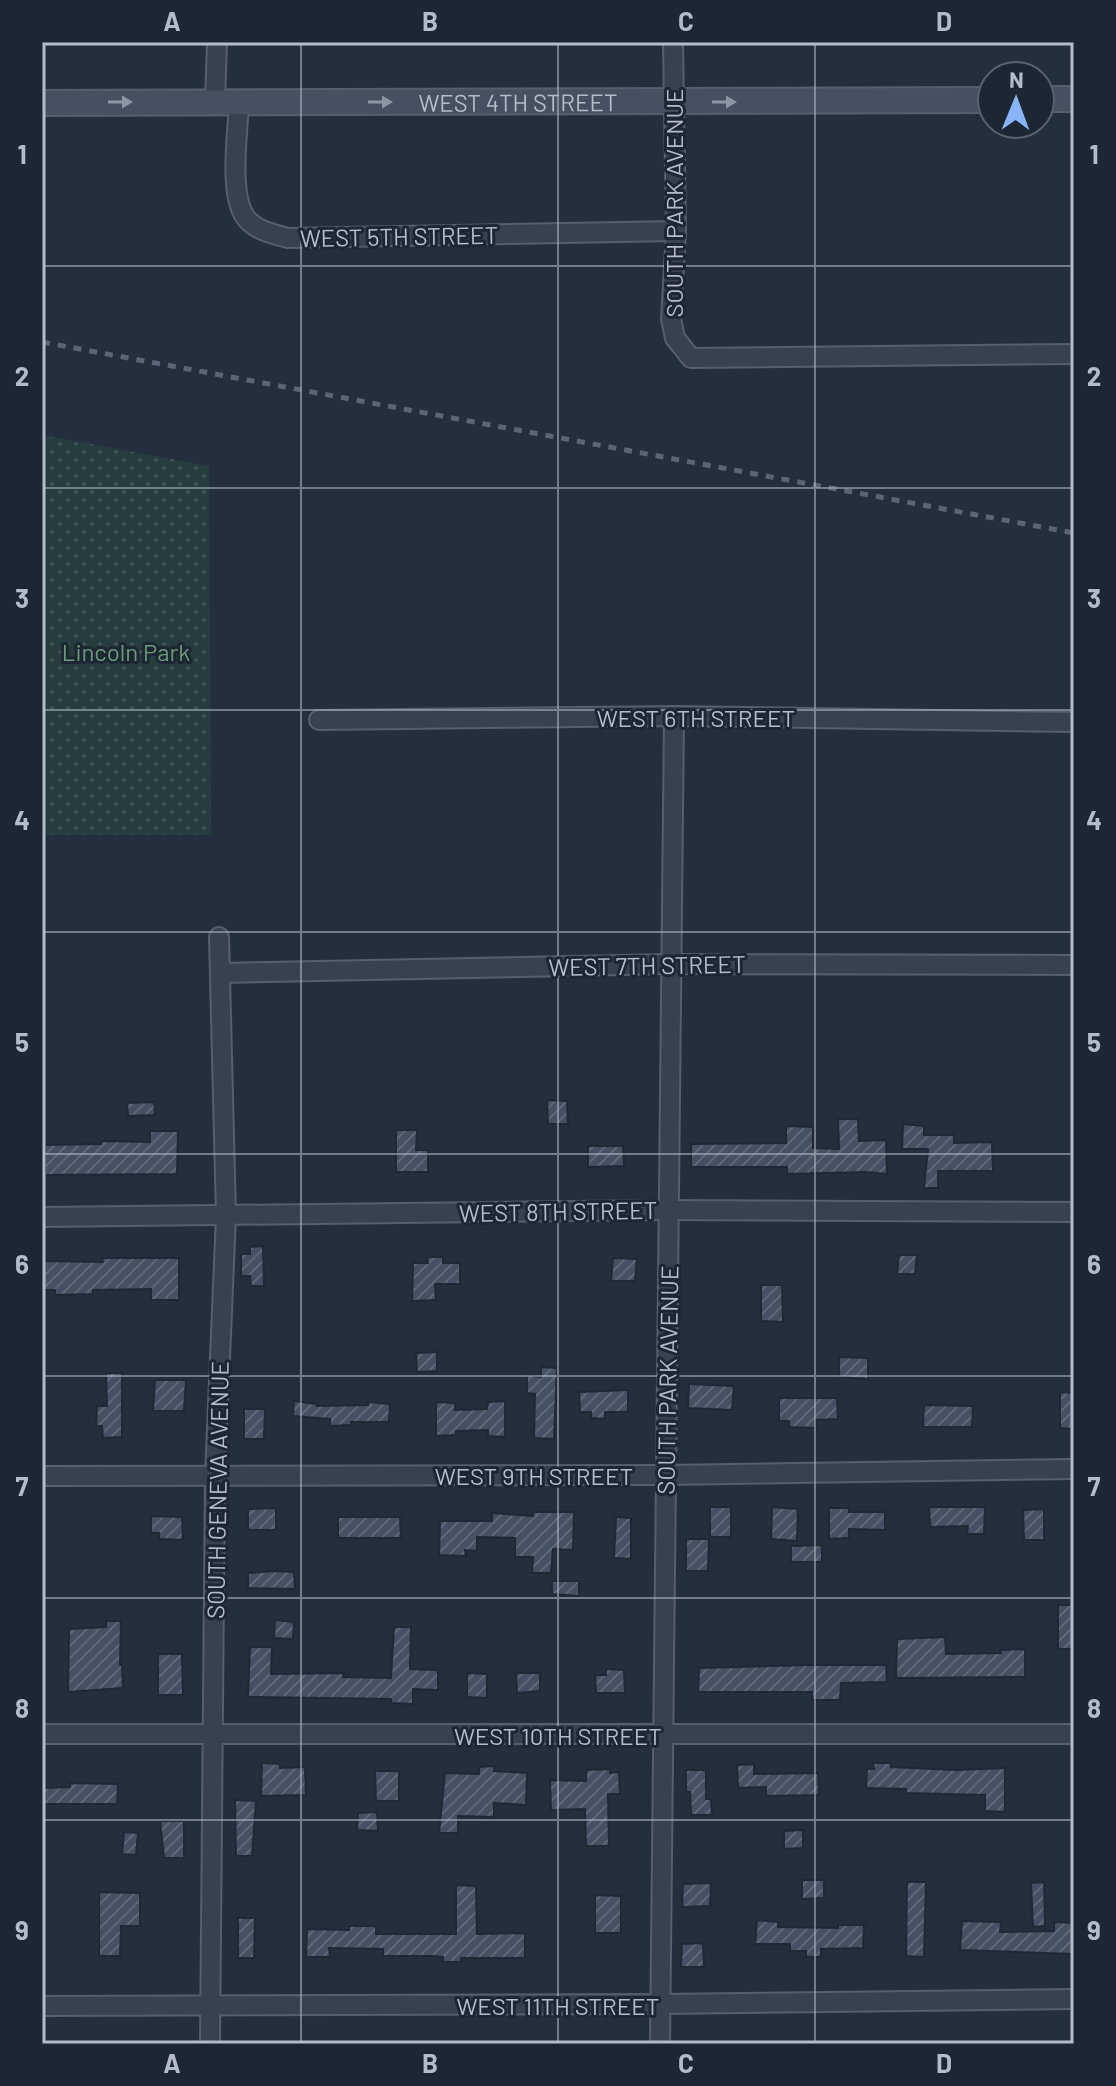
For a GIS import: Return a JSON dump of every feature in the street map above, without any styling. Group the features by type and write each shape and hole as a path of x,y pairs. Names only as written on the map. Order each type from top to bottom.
{"main road":[{"name":"WEST 4TH STREET","path":"42,103 976,100"}],"street":[{"path":"217,42 227,102"},
{"name":"SOUTH PARK AVENUE","path":"673,42 676,231 671,319 675,338 691,358 1074,354"},
{"name":"WEST 5TH STREET","path":"227,102 243,214 267,233 288,238 676,231"},
{"name":"SOUTH PARK AVENUE","path":"660,2044 674,716"},
{"name":"WEST 6TH STREET","path":"319,720 674,716 1074,722"},
{"name":"SOUTH GENEVA AVENUE","path":"210,2044 215,1476 226,1216 219,937"},
{"name":"WEST 7TH STREET","path":"220,973 671,964 1074,965"},
{"name":"WEST 8TH STREET","path":"42,1217 668,1210 1074,1212"},
{"name":"WEST 9TH STREET","path":"42,1476 666,1475 1074,1469"},
{"name":"WEST 10TH STREET","path":"42,1734 1074,1734"},
{"name":"WEST 11TH STREET","path":"42,2006 1074,1999"}],"green space":[{"name":"Lincoln Park","path":"42,435 209,466 211,835 42,835"}],"building":[{"path":"547,1100 567,1101 568,1124 548,1124"},
{"path":"154,1102 155,1115 128,1116 127,1103"},
{"path":"838,1119 858,1119 859,1141 886,1140 887,1174 787,1174 787,1167 691,1167 691,1144 786,1143 786,1126 813,1127 813,1148 839,1149"},
{"path":"903,1124 924,1126 924,1135 954,1135 954,1143 992,1142 993,1171 938,1171 938,1188 924,1188 928,1149 902,1149"},
{"path":"396,1130 417,1130 416,1150 428,1150 428,1172 396,1172"},
{"path":"150,1131 178,1131 177,1174 45,1175 45,1145 150,1142"},
{"path":"588,1146 623,1146 624,1166 588,1167"},
{"path":"263,1246 264,1286 251,1286 250,1276 241,1276 241,1254 250,1254 250,1247"},
{"path":"899,1255 917,1255 915,1274 897,1274"},
{"path":"427,1257 443,1257 443,1263 460,1263 460,1284 435,1284 436,1300 412,1301 413,1263 428,1263"},
{"path":"102,1258 179,1258 179,1300 151,1300 151,1289 93,1290 93,1294 55,1295 55,1290 42,1290 42,1261 103,1262"},
{"path":"613,1258 637,1259 635,1281 611,1281"},
{"path":"761,1285 782,1285 783,1322 761,1321"},
{"path":"437,1352 437,1371 417,1372 416,1353"},
{"path":"839,1357 868,1358 868,1379 839,1377"},
{"path":"541,1367 557,1368 554,1439 534,1438 535,1394 527,1393 527,1375 541,1377"},
{"path":"106,1373 122,1373 122,1437 103,1438 102,1426 96,1426 97,1406 107,1406"},
{"path":"155,1380 186,1380 184,1411 153,1411"},
{"path":"689,1384 734,1386 732,1410 688,1408"},
{"path":"628,1390 628,1412 605,1412 605,1419 591,1418 591,1412 580,1412 579,1392"},
{"path":"1060,1392 1074,1393 1074,1429 1060,1428"},
{"path":"779,1398 837,1398 838,1419 816,1420 816,1428 789,1427 789,1421 779,1421"},
{"path":"294,1401 317,1406 368,1405 368,1402 390,1404 389,1422 351,1422 351,1425 330,1426 330,1419 293,1416"},
{"path":"505,1401 505,1437 488,1436 488,1430 456,1431 456,1435 436,1436 436,1402 455,1403 455,1410 487,1409 488,1402"},
{"path":"924,1405 973,1406 972,1427 923,1427"},
{"path":"244,1409 265,1409 264,1439 244,1439"},
{"path":"710,1507 731,1507 731,1537 710,1537"},
{"path":"772,1507 798,1509 797,1541 771,1539"},
{"path":"929,1507 985,1507 984,1534 967,1534 968,1526 930,1527"},
{"path":"276,1508 276,1530 248,1530 248,1509"},
{"path":"829,1508 849,1508 849,1512 885,1512 885,1530 849,1529 849,1538 829,1539"},
{"path":"1044,1509 1044,1540 1024,1540 1023,1510"},
{"path":"533,1512 574,1512 573,1550 553,1549 551,1573 532,1573 533,1557 515,1557 515,1538 477,1537 477,1551 465,1550 466,1556 439,1555 440,1521 492,1521 492,1513 533,1516"},
{"path":"151,1516 182,1517 183,1540 159,1539 159,1533 151,1533"},
{"path":"338,1517 400,1517 401,1538 338,1538"},
{"path":"616,1517 631,1518 631,1559 614,1558"},
{"path":"686,1539 709,1539 708,1571 686,1571"},
{"path":"822,1545 822,1562 791,1562 791,1546"},
{"path":"294,1572 295,1589 248,1588 248,1573"},
{"path":"552,1581 579,1581 579,1596 552,1594"},
{"path":"1058,1605 1074,1605 1074,1649 1058,1649"},
{"path":"275,1620 294,1622 293,1639 274,1638"},
{"path":"106,1621 121,1621 123,1688 68,1692 69,1629 106,1627"},
{"path":"394,1627 411,1627 410,1669 438,1670 438,1690 413,1689 413,1704 391,1703 391,1699 248,1697 250,1647 272,1647 271,1674 344,1673 343,1677 391,1678"},
{"path":"945,1637 946,1654 1001,1653 1000,1650 1025,1649 1025,1677 896,1678 897,1639"},
{"path":"158,1654 182,1654 183,1695 158,1695"},
{"path":"886,1665 887,1682 841,1683 840,1700 812,1700 812,1692 698,1692 699,1668"},
{"path":"606,1669 624,1670 625,1693 596,1693 595,1675 606,1675"},
{"path":"467,1673 487,1674 487,1698 467,1697"},
{"path":"516,1673 540,1673 540,1691 517,1693"},
{"path":"262,1763 280,1764 280,1768 305,1767 306,1795 261,1796"},
{"path":"873,1763 891,1763 891,1767 957,1770 1005,1768 1005,1812 985,1811 985,1795 906,1793 906,1789 866,1788 867,1769 874,1769"},
{"path":"754,1764 754,1774 818,1773 819,1795 766,1796 766,1787 738,1788 737,1765"},
{"path":"495,1766 494,1771 527,1773 526,1805 494,1803 494,1817 458,1816 458,1833 439,1833 445,1773 479,1774 479,1767"},
{"path":"610,1769 610,1773 619,1772 620,1794 608,1794 609,1846 586,1846 585,1809 551,1810 550,1780 586,1781 586,1770"},
{"path":"686,1770 706,1770 706,1799 711,1799 712,1815 691,1815 690,1792 686,1792"},
{"path":"375,1771 399,1771 399,1801 376,1801"},
{"path":"70,1783 118,1784 117,1804 42,1804 42,1788 70,1787"},
{"path":"235,1800 256,1801 252,1856 236,1856"},
{"path":"377,1812 378,1831 357,1830 358,1813"},
{"path":"160,1821 184,1821 184,1858 164,1858"},
{"path":"803,1830 803,1848 784,1849 784,1831"},
{"path":"124,1832 138,1833 136,1855 122,1854"},
{"path":"802,1880 824,1880 824,1898 802,1899"},
{"path":"907,1882 926,1882 924,1957 906,1956"},
{"path":"1044,1882 1045,1926 1033,1927 1031,1883"},
{"path":"711,1883 710,1906 682,1907 683,1884"},
{"path":"456,1885 476,1886 477,1934 525,1933 525,1958 461,1958 461,1962 443,1962 443,1957 433,1956 383,1956 383,1949 329,1948 330,1957 306,1957 307,1929 349,1930 349,1926 376,1926 376,1934 456,1934"},
{"path":"99,1892 140,1893 140,1926 121,1926 120,1956 99,1956"},
{"path":"595,1895 621,1896 621,1933 595,1933"},
{"path":"238,1918 255,1918 254,1958 238,1958"},
{"path":"757,1920 778,1922 778,1927 864,1925 863,1948 821,1949 821,1957 806,1957 806,1951 790,1951 790,1944 755,1944"},
{"path":"962,1921 1001,1922 1000,1932 1054,1931 1054,1922 1073,1923 1073,1954 960,1950"},
{"path":"703,1943 704,1967 681,1967 682,1944"}],"railway":[{"path":"42,342 1074,533"}]}
